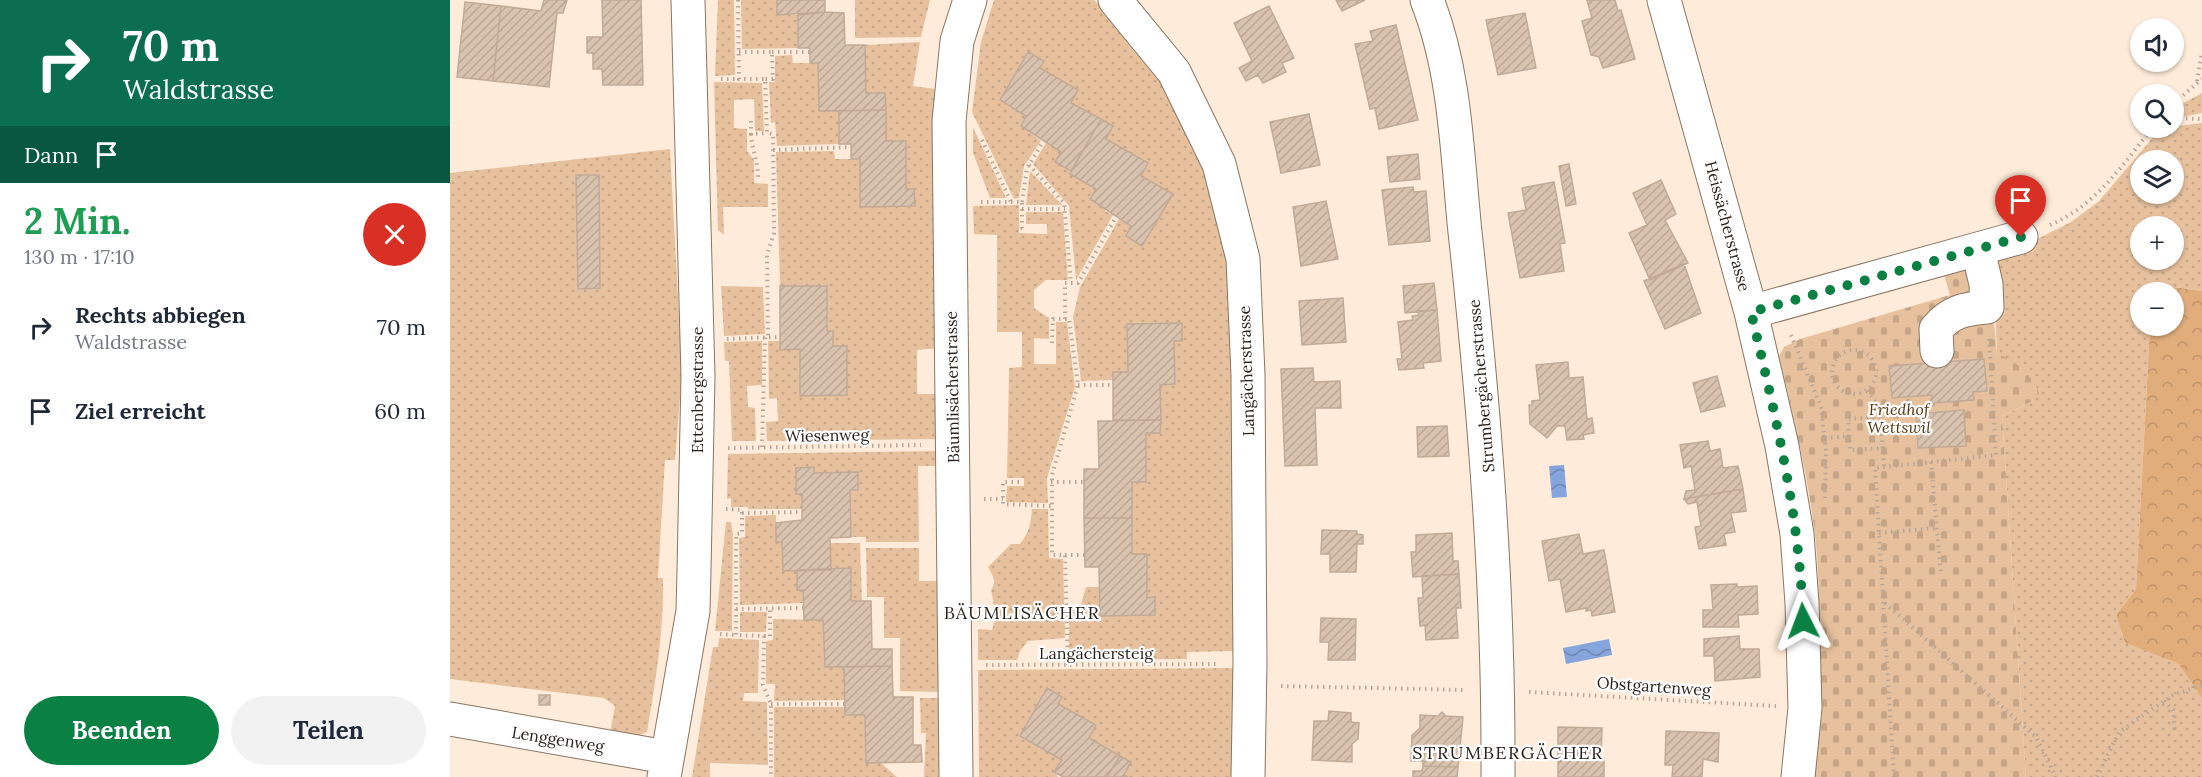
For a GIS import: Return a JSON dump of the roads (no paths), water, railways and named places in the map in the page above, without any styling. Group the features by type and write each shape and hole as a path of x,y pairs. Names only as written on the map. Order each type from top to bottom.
{"street":[{"name":"Ettenbergstrasse","path":"665,767 693,611 698,376 688,0"},
{"name":"Bäumlisächerstrasse","path":"956,777 949,121 957,40 970,0"},
{"name":"Langächerstrasse","path":"1115,0 1174,72 1219,164 1243,259 1248,387 1250,675 1248,777"},
{"name":"Strumbergächerstrasse","path":"1427,0 1446,57 1482,382 1494,537 1498,659 1498,777"},
{"name":"Heissächerstrasse","path":"1664,0 1766,309 1777,420 1799,557 1806,708 1798,777"},
{"path":"1766,309 2021,237"},
{"path":"1937,351 1936,329 1946,318 1960,310 1987,307 1986,284 1978,250"},
{"name":"Lenggenweg","path":"450,719 665,767"}],"water":[{"path":"1564,465 1567,497 1552,498 1549,466"},
{"path":"1609,639 1612,655 1566,664 1563,648"}],"district":[{"name":"BÄUMLISÄCHER","path":"1022,613"},
{"name":"STRUMBERGÄCHER","path":"1508,753"}],"park label":[{"name":"Friedhof Wettswil","path":"1899,418"}]}
